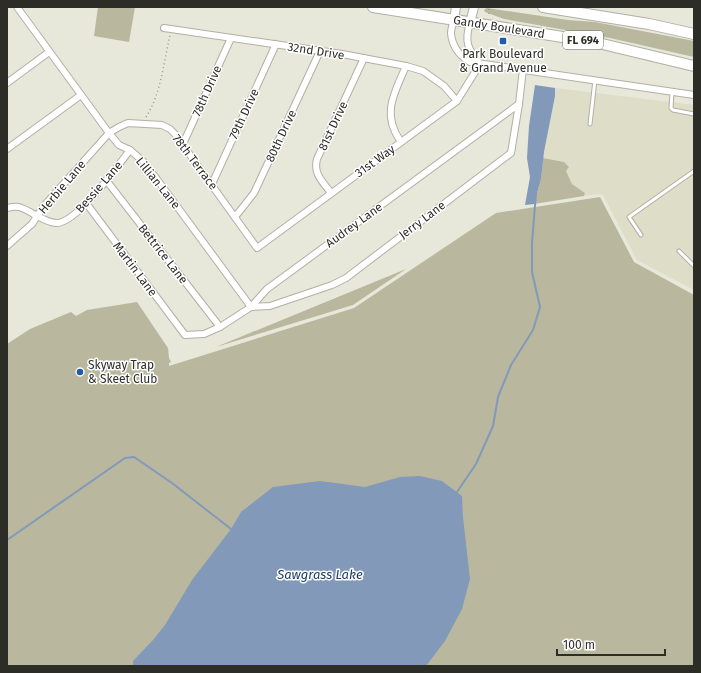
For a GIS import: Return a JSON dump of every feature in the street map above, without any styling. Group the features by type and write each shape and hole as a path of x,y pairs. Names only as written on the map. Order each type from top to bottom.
{"highway":[{"name":"Gandy Boulevard","path":"373,7 594,42 694,66"},
{"name":"FL 694","path":"543,7 649,24 694,34"}],"street":[{"name":"Lillian Lane","path":"17,7 109,133 119,145 130,150 144,163 252,307"},
{"path":"456,7 451,33 456,48 462,57 470,62 694,95"},
{"path":"474,7 467,33 467,45 480,64"},
{"name":"32nd Drive","path":"164,28 276,44 406,66 423,71 444,86 457,101"},
{"name":"78th Drive","path":"183,144 231,38"},
{"name":"79th Drive","path":"212,184 276,44"},
{"name":"80th Drive","path":"235,217 254,193 320,51"},
{"path":"7,83 50,52"},
{"name":"81st Drive","path":"331,193 318,174 316,166 317,160 364,58"},
{"name":"31st Way","path":"257,248 457,101 480,64"},
{"path":"401,142 395,133 390,120 390,108 406,66"},
{"name":"Jerry Lane","path":"252,307 270,306 332,285 346,278 511,153 523,69"},
{"path":"7,149 81,95"},
{"name":"Audrey Lane","path":"185,335 204,334 220,327 252,307 267,289 519,104"},
{"name":"78th Terrace","path":"109,133 128,123 162,125 175,134 257,248"},
{"name":"Herbie Lane","path":"7,208 18,207 37,216 43,207 109,133"},
{"name":"Bessie Lane","path":"37,216 56,223 64,222 74,216 130,150"},
{"name":"Bettrice Lane","path":"106,180 220,327"},
{"name":"Martin Lane","path":"86,203 185,335"},
{"path":"7,246 32,224 37,216"}],"lane":[{"path":"590,124 596,80"},
{"path":"672,92 671,108 673,110 694,114"},
{"path":"642,235 629,216 694,171"},
{"path":"679,252 694,266"}],"path":[{"path":"488,14 489,8"},
{"path":"140,124 149,113 155,99 171,29"}],"shaded area":[{"path":"98,7 135,7 129,42 94,36"},
{"path":"487,8 568,20 595,22 694,41 694,57 610,38 504,19 485,12 484,10"},
{"path":"555,88 694,105 694,290 637,260 603,195 599,194 584,196 585,193 572,184 566,171 569,167 564,162 543,158 555,96"},
{"path":"543,158 564,162 569,167 566,171 572,184 585,193 584,196 534,204 541,179"},
{"path":"600,197 634,262 694,295 694,666 7,666 7,344 30,329 71,312 76,316 87,310 137,302 168,348 171,362 169,363 169,366 354,308 496,213"},
{"path":"406,269 353,305 216,347"}],"water":[{"path":"535,85 555,88 555,96 544,152 541,179 534,204 525,205 530,177 527,158 529,126"},
{"name":"Sawgrass Lake","path":"420,476 442,481 462,496 470,579 462,609 445,641 426,666 133,666 133,661 165,625 192,580 231,529 241,512 273,487 320,481 365,487 400,477"}],"waterway":[{"path":"457,492 476,464 493,426 498,397 511,365 533,330 540,307 532,272 532,243 536,193"},
{"path":"7,540 125,458 134,457 172,483 231,529"}],"place":[{"name":"Park Boulevard & Grand Avenue","path":"503,41"},
{"name":"Skyway Trap & Skeet Club","path":"80,372"}]}
